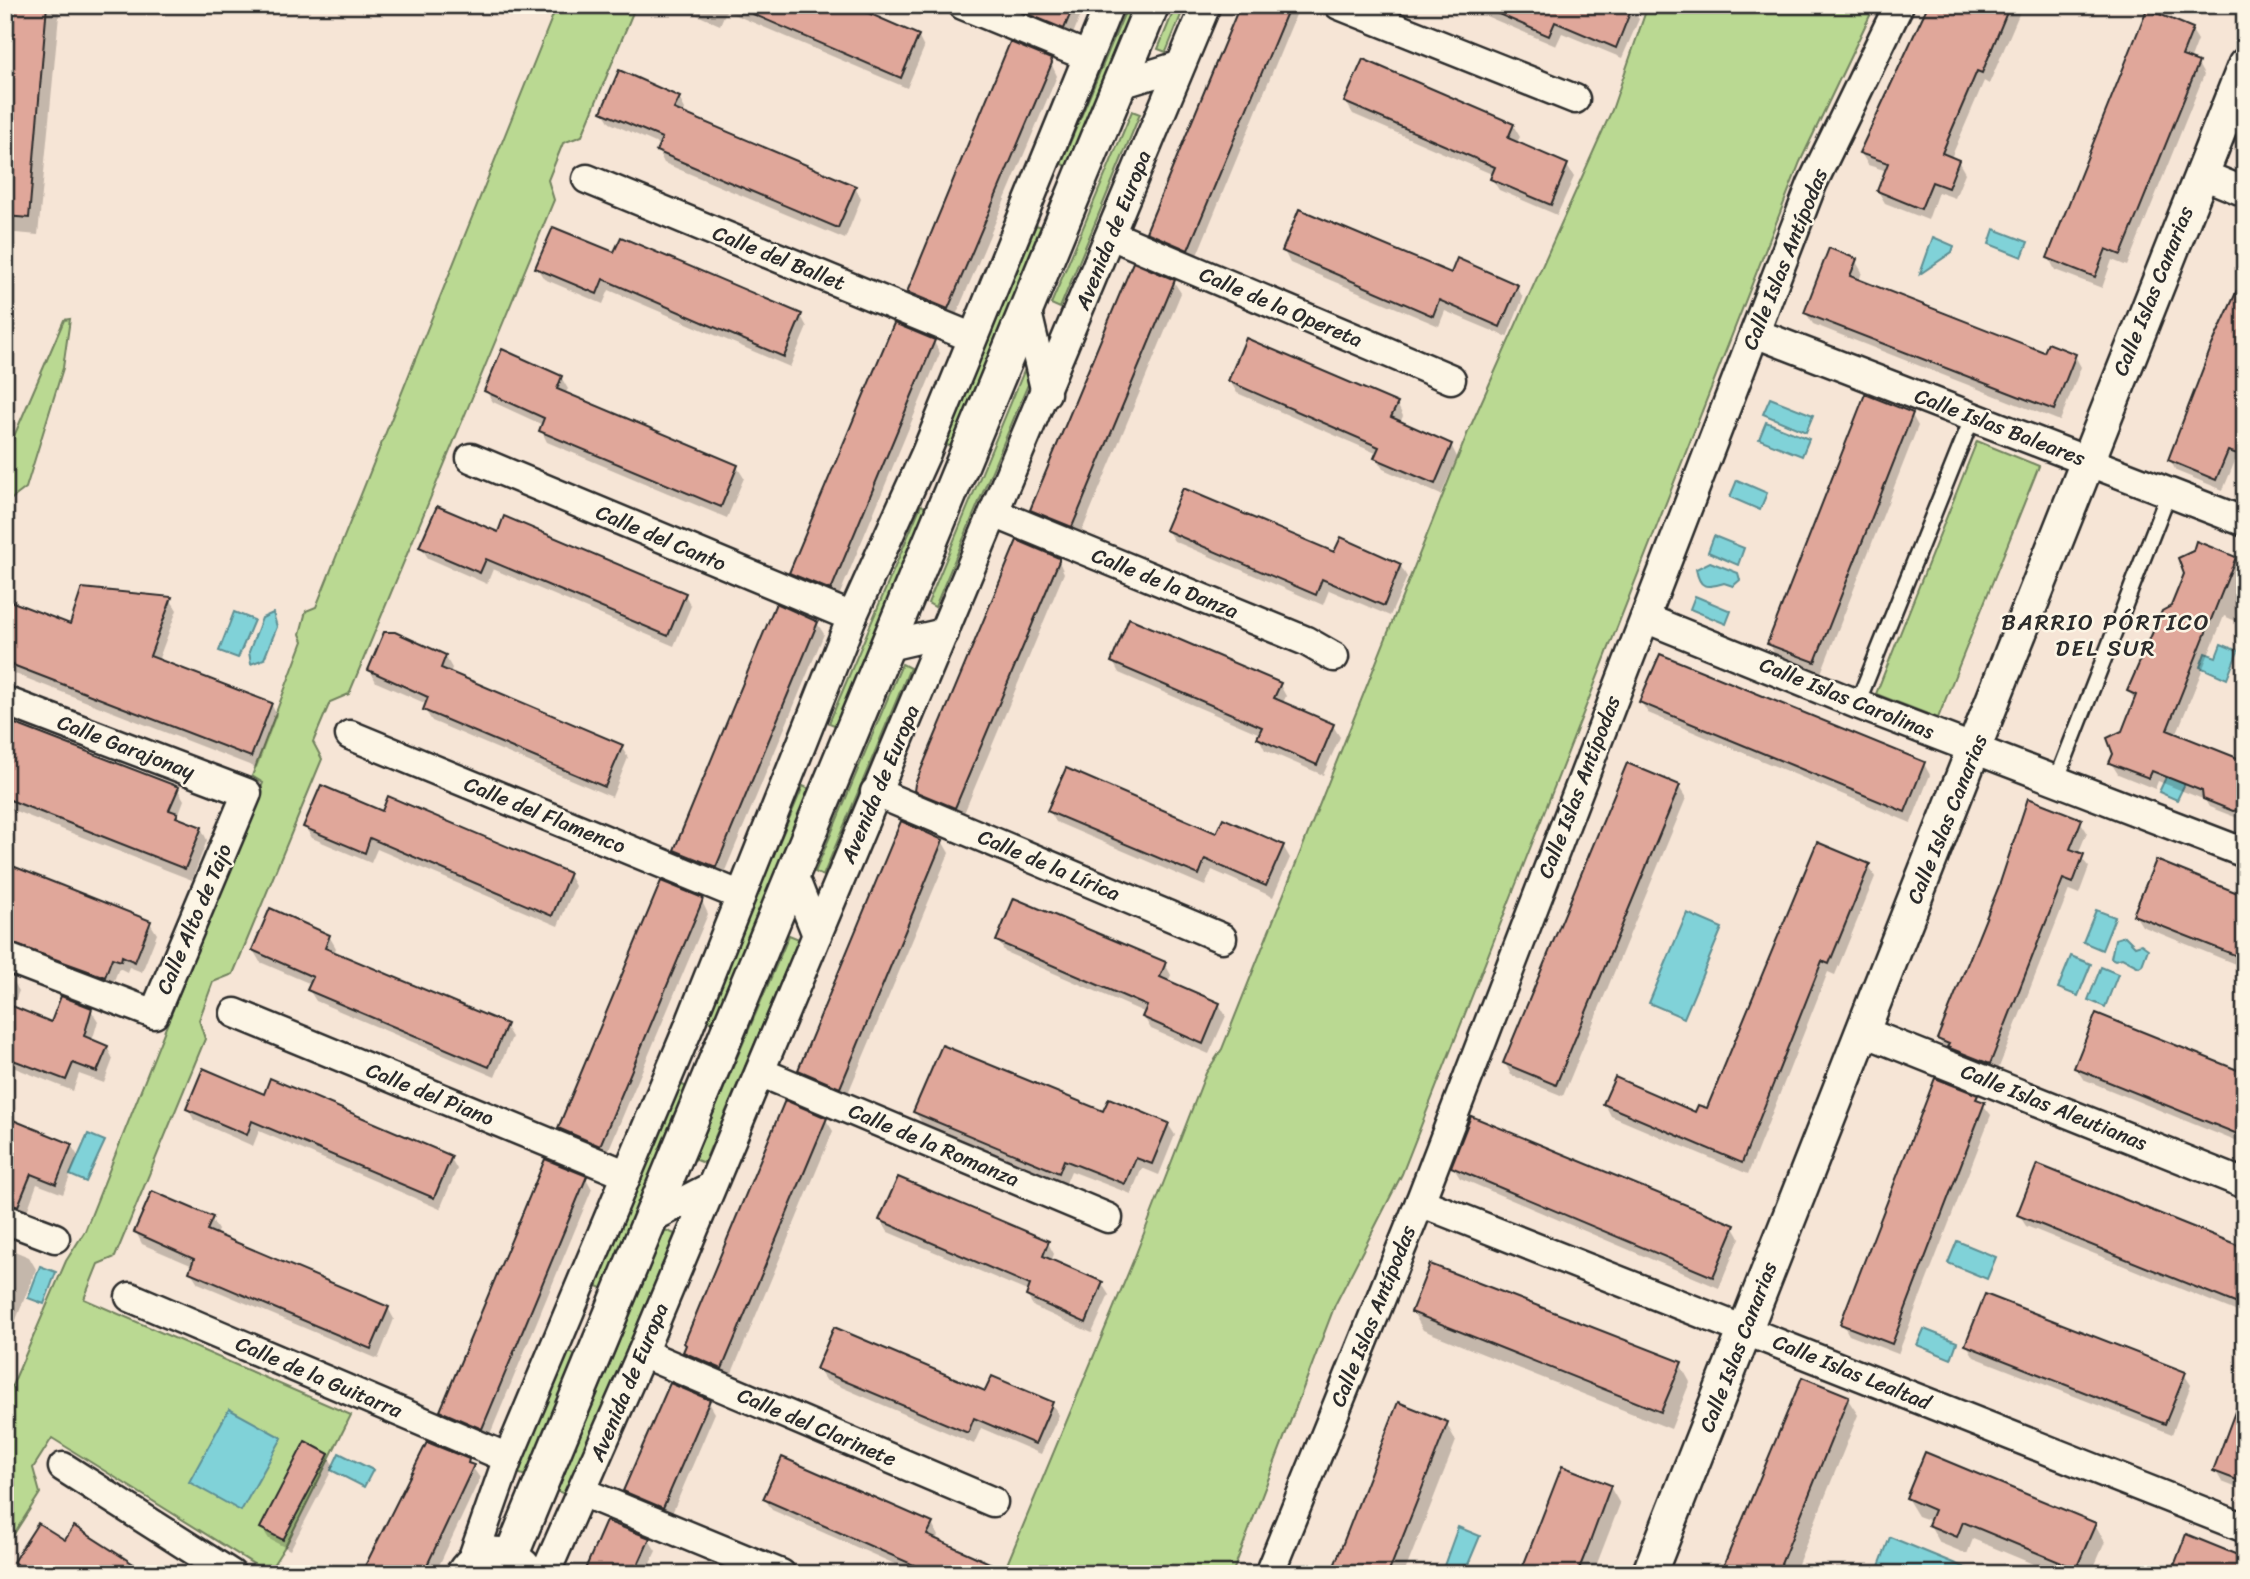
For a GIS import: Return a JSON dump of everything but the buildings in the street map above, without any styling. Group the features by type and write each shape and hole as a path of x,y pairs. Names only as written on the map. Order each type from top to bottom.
{"street":[{"path":"963,5 1087,56"},
{"path":"467,1568 625,1174 688,1029 739,895 852,617 926,453 971,337 1109,5"},
{"name":"Avenida de Europa","path":"520,1565 616,1307 792,872 944,513 1152,5"},
{"name":"Avenida de Europa","path":"545,1574 642,1353 875,792 1046,393 1206,5"},
{"path":"1339,5 1575,99"},
{"name":"Calle Islas Antípodas","path":"1269,1574 1420,1202 1812,184 1899,5"},
{"name":"Calle Islas Canarias","path":"1649,1574 1975,748 2085,459 2245,65"},
{"path":"1119,84 1179,66"},
{"path":"1028,200 1081,174"},
{"path":"2201,174 2245,192"},
{"name":"Calle del Ballet","path":"587,179 971,337"},
{"name":"Calle de la Opereta","path":"1111,235 1451,379"},
{"path":"1027,312 1046,393"},
{"name":"Calle Islas Baleares","path":"1755,333 2245,522"},
{"path":"926,453 944,513"},
{"name":"Calle del Canto","path":"471,458 852,617"},
{"name":"Calle de la Danza","path":"994,513 1306,641 1334,657"},
{"name":"Calle Islas Carolinas","path":"1645,618 1857,704 2245,853"},
{"path":"888,646 944,633"},
{"name":"Calle Garajonay","path":"5,701 247,793"},
{"name":"Calle del Flamenco","path":"350,735 739,895"},
{"path":"790,770 843,749"},
{"name":"Calle de la Lírica","path":"875,792 1222,938"},
{"name":"Calle Alto de Tajo","path":"5,957 154,1014 247,793"},
{"path":"792,872 817,935"},
{"name":"Calle del Piano","path":"234,1013 625,1174"},
{"path":"688,1029 705,1088"},
{"name":"Calle Islas Aleutianas","path":"1862,1031 2245,1184"},
{"name":"Calle de la Romanza","path":"760,1072 1108,1218"},
{"path":"653,1217 709,1188"},
{"name":"Calle Islas Lealtad","path":"1420,1202 2245,1528"},
{"path":"5,1219 55,1238"},
{"name":"Calle de la Guitarra","path":"130,1297 509,1458"},
{"name":"Avenida de Europa","path":"559,1337 616,1307"},
{"name":"Calle del Clarinete","path":"642,1353 993,1502"},
{"path":"63,1467 231,1574"},
{"path":"582,1492 781,1574"},
{"path":"467,1568 490,1554 520,1565"}],"lane":[{"path":"1857,704 1973,416"},
{"path":"2057,779 2169,492"}],"green space":[{"path":"484,5 636,5 582,136 563,143 548,180 554,200 349,694 330,702 313,742 322,759 233,974 213,982 199,1020 205,1039 115,1257 98,1264 84,1299 351,1415 287,1543 268,1573 52,1438 33,1468 40,1493 5,1548 5,1402 66,1261 85,1231 263,783 252,776 303,641 300,634 306,611 316,607 553,15"},
{"path":"1128,5 1138,5 1070,167 1061,164"},
{"path":"1176,5 1185,5 1166,52 1158,49"},
{"path":"1648,5 1875,5 1800,162 1402,1174 1335,1305 1232,1574 1003,1574 1134,1259 1206,1073 1222,1049 1468,432 1612,110"},
{"path":"1132,111 1140,114 1060,308 1051,304"},
{"path":"1036,225 1045,228 953,448 945,444"},
{"path":"70,319 63,368 26,488 5,504 5,457 64,320"},
{"path":"1024,371 1032,375 935,607 928,603"},
{"path":"1977,441 2039,466 1938,718 1876,694"},
{"path":"921,505 928,509 837,726 829,723"},
{"path":"902,664 910,668 823,876 815,872"},
{"path":"803,786 811,790 713,1023 704,1019"},
{"path":"789,935 799,939 704,1163 694,1159"},
{"path":"678,1083 687,1087 604,1289 595,1285"},
{"path":"665,1230 675,1234 567,1495 557,1491"},
{"path":"567,1351 577,1355 526,1476 517,1473"}],"water":[{"path":"1994,229 2028,242 2022,257 1989,244"},
{"path":"1933,237 1954,246 1952,252 1920,274"},
{"path":"1770,398 1813,415 1806,432 1763,414"},
{"path":"1766,422 1809,439 1802,456 1759,439"},
{"path":"1737,480 1767,493 1760,510 1730,497"},
{"path":"1714,536 1744,548 1738,565 1708,552"},
{"path":"1710,562 1738,573 1740,580 1733,586 1724,583 1705,586 1696,569"},
{"path":"1695,596 1731,611 1726,624 1690,609"},
{"path":"234,612 254,620 238,658 219,651"},
{"path":"273,613 277,627 264,659 251,664 249,652 262,618"},
{"path":"2221,644 2238,651 2227,679 2200,667 2205,653 2216,657"},
{"path":"2176,756 2194,765 2177,800 2159,792"},
{"path":"2096,910 2115,917 2102,950 2083,942"},
{"path":"1687,913 1722,928 1684,1018 1649,1003"},
{"path":"2125,936 2135,946 2141,944 2148,949 2139,967 2122,958 2111,958 2115,939"},
{"path":"2071,956 2091,964 2078,996 2058,988"},
{"path":"2101,967 2118,974 2105,1007 2088,1000"},
{"path":"88,1134 105,1141 86,1182 70,1175"},
{"path":"1957,1241 1996,1257 1987,1279 1948,1263"},
{"path":"40,1266 56,1272 44,1304 28,1298"},
{"path":"1924,1329 1957,1342 1951,1359 1917,1345"},
{"path":"229,1409 282,1438 241,1511 189,1482"},
{"path":"339,1453 373,1470 364,1487 331,1470"},
{"path":"1458,1527 1480,1536 1464,1574 1441,1574"},
{"path":"1890,1537 1980,1574 1876,1574"}],"district":[{"name":"BARRIO PÓRTICO DEL SUR","path":"2106,635"}]}
